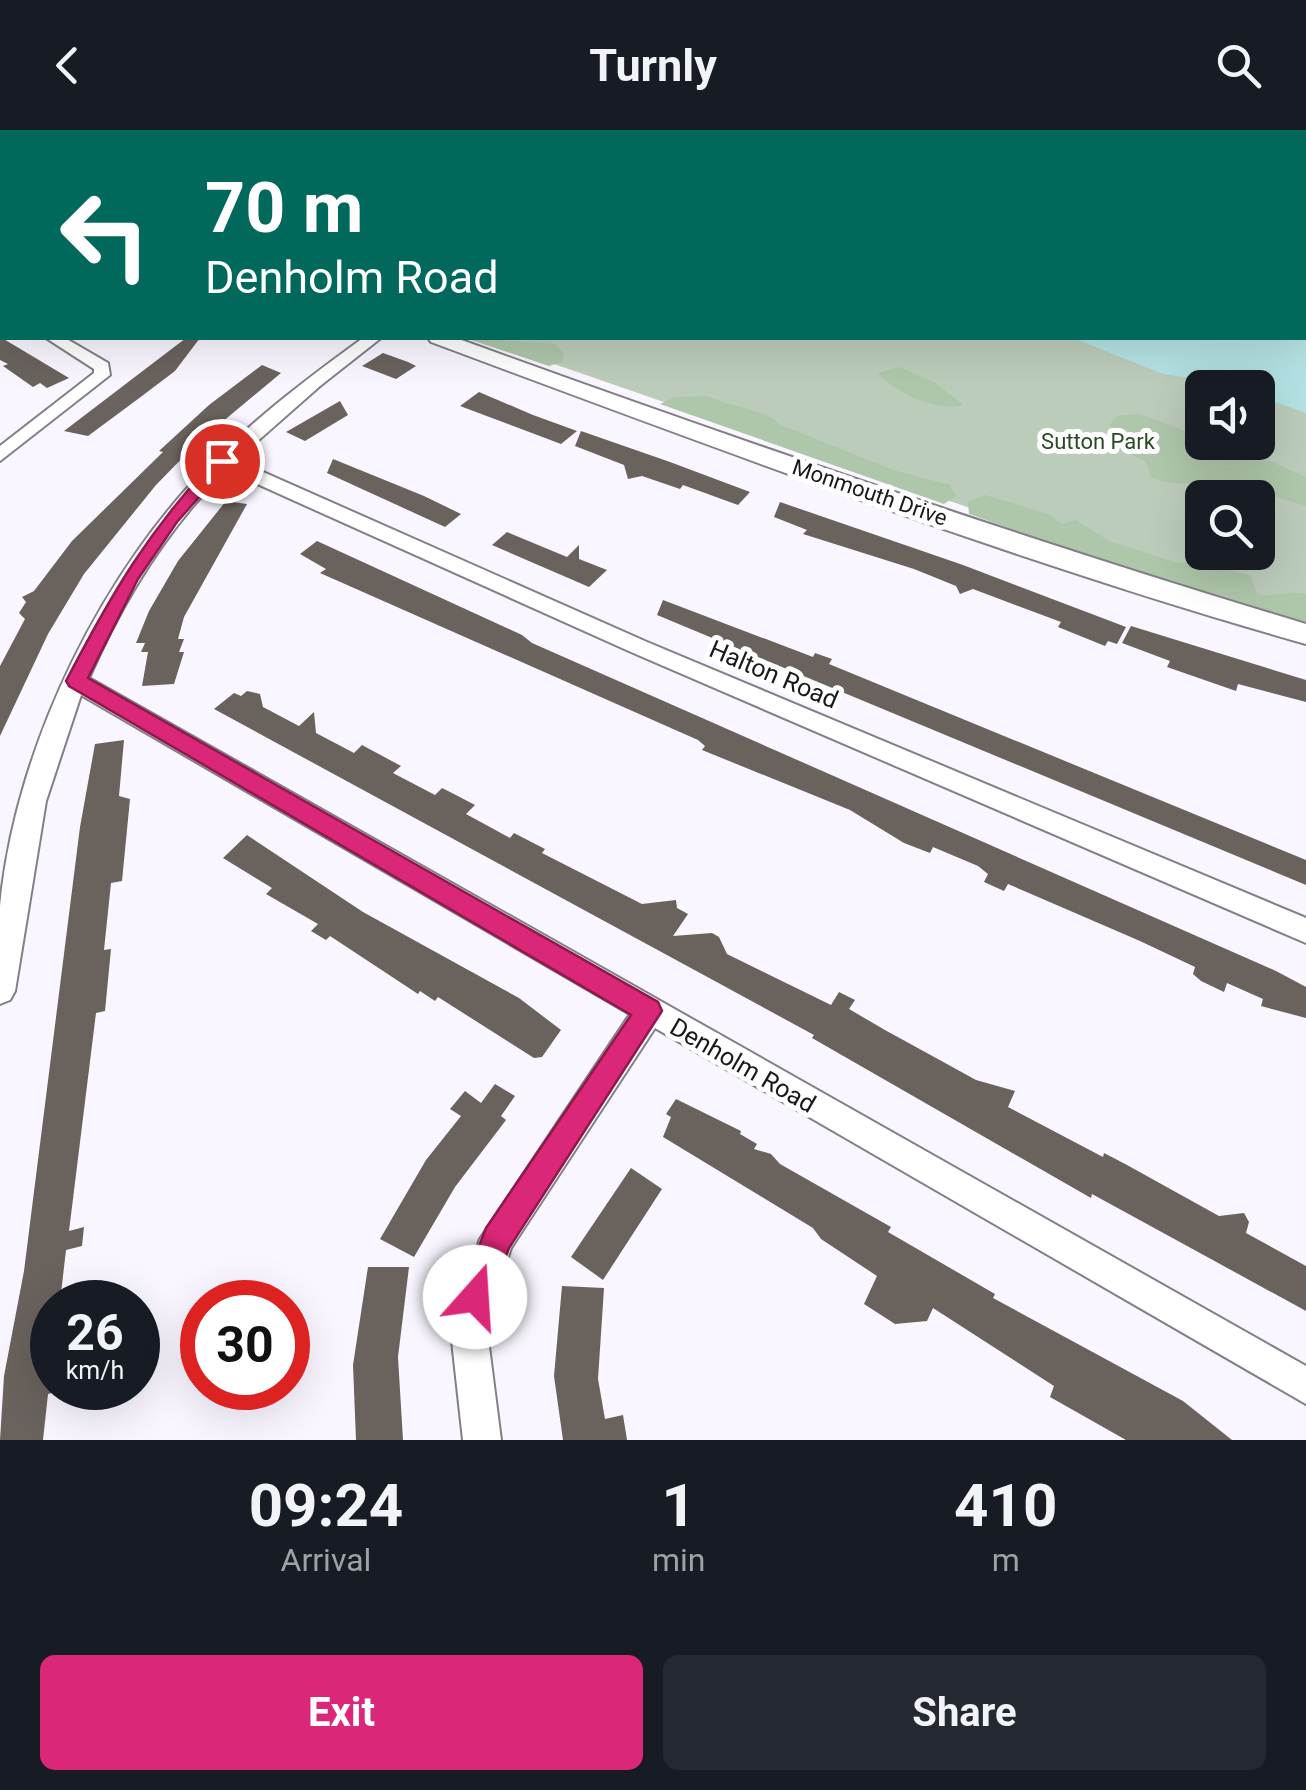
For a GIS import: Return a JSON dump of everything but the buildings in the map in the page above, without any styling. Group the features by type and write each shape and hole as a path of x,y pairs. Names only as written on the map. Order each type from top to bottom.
{"street":[{"path":"0,455 102,375 102,367 57,340"},
{"path":"0,991 34,800 76,681 129,578 170,518 222,461 284,401 370,340"},
{"name":"Monmouth Drive","path":"443,340 711,438 1142,584 1306,634"},
{"name":"Halton Road","path":"222,461 639,647 1306,932"},
{"name":"Denholm Road","path":"76,681 1306,1386"},
{"path":"482,1440 468,1323 482,1272 496,1239 648,1011"}],"green space":[{"path":"471,340 555,344 564,353 562,362 549,366"},
{"name":"Sutton Park","path":"485,340 1306,340 1306,617 1146,569"},
{"path":"899,367 934,382 963,405 942,406 918,399 878,373"},
{"path":"708,396 766,415 781,425 893,470 950,485 956,496 944,504 660,404 675,397"},
{"path":"1138,414 1185,431 1185,460 1267,460 1306,477 1306,506 1275,497 1275,480 1185,480 1185,484 1151,477 1146,462 1126,452 1122,438 1109,425 1118,416"},
{"path":"985,495 1048,514 1062,524 1076,520 1109,541 1185,563 1185,570 1230,570 1250,575 1257,594 1306,594 1306,624 1162,582 969,514 968,502"}],"water":[{"path":"1078,340 1306,340 1306,413 1275,402 1275,370 1185,370 1185,377 1163,374"}],"route":[{"path":"222,461 170,518 129,578 76,681 648,1011 496,1239 475,1297"}]}
